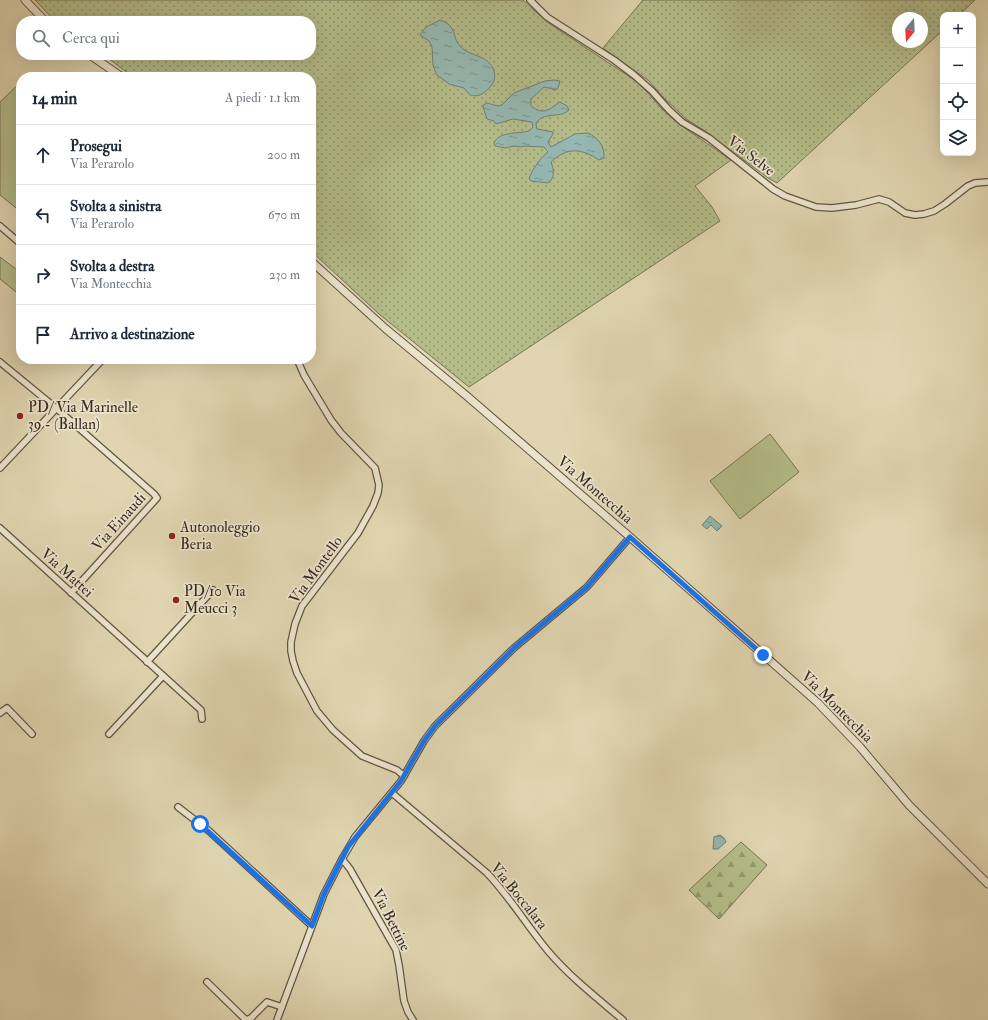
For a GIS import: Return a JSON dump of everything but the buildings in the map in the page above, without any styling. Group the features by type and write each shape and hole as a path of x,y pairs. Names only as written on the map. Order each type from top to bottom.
{"street":[{"path":"25,0 40,16"},
{"name":"Via Selve","path":"530,0 547,17 614,60 634,75 682,122 708,138 773,189 785,196 816,207 832,208 856,205 879,199 889,202 905,213 919,215 934,210 945,204 968,186 979,182 988,182"},
{"path":"97,60 115,72"},
{"path":"0,226 16,240"},
{"name":"Via Montecchia","path":"316,266 386,329 630,537 818,703 860,747 908,805 988,884"},
{"name":"Via Einaudi","path":"0,362 56,408 157,498 71,592"},
{"path":"0,468 99,364"},
{"name":"Via Montello","path":"299,364 304,375 331,420 341,433 375,468 379,485 373,506 358,533 302,606 298,614 291,651 293,661 304,687 317,711 333,730 362,756 397,770 404,776"},
{"name":"Via Mattei","path":"0,528 201,710 202,719"},
{"path":"277,1020 324,894 342,858 355,837 392,793 404,776 424,741 435,726 514,648 587,587 630,537"},
{"path":"147,662 213,590"},
{"path":"109,734 163,676"},
{"path":"0,713 7,708 32,734"},
{"name":"Via Boccalara","path":"392,793 488,873 522,918 560,963 623,1020"},
{"path":"178,807 209,831 312,926"},
{"name":"Via Bettine","path":"342,858 350,869 396,950 404,1001 413,1020"},
{"path":"208,982 246,1020 251,1018 267,1002 282,1008"}],"green space":[{"path":"35,0 523,0 547,22 639,83 661,108 679,124 731,160 695,186 712,207 720,221 469,387 379,314 316,256 316,72 126,72 111,60 316,60 316,16 50,16"},
{"path":"643,0 975,0 962,12 940,12 940,33 928,44 928,12 892,12 892,48 923,48 777,183 686,119 649,81 603,48"},
{"path":"16,87 16,208 0,195 0,102"},
{"path":"0,257 16,269 16,292 0,279"},
{"path":"770,434 799,472 740,519 710,481"},
{"path":"741,842 767,865 719,919 689,890"}],"water":[{"path":"440,20 450,25 458,43 464,50 488,61 491,65 495,74 494,82 485,92 477,96 470,95 464,88 449,84 437,75 433,65 432,47 429,41 420,35 426,27"},
{"path":"545,81 560,81 558,88 556,90 544,87 531,99 531,106 539,111 543,111 560,102 567,106 569,110 565,113 542,118 536,124 537,129 553,132 548,142 551,147 575,134 588,133 595,137 602,146 604,158 599,160 580,151 568,152 557,157 551,162 553,174 552,179 548,183 531,181 529,179 532,172 540,160 548,152 544,147 514,146 505,148 495,146 494,143 500,136 529,131 533,127 532,122 513,119 496,124 494,121 487,119 483,105 487,103 498,106 502,105 514,93"},
{"path":"710,516 722,526 717,531 711,525 707,529 702,525"},
{"path":"720,835 726,842 718,849 713,849 714,837"}],"place":[{"name":"PD/ Via Marinelle 39 - (Ballan)","path":"20,416"},
{"name":"Autonoleggio Beria","path":"172,536"},
{"name":"PD/10 Via Meucci 3","path":"176,600"}],"route":[{"path":"200,824 258,875 312,926 332,876 348,847 401,781 429,733 514,648 587,587 630,537 763,655"}]}
